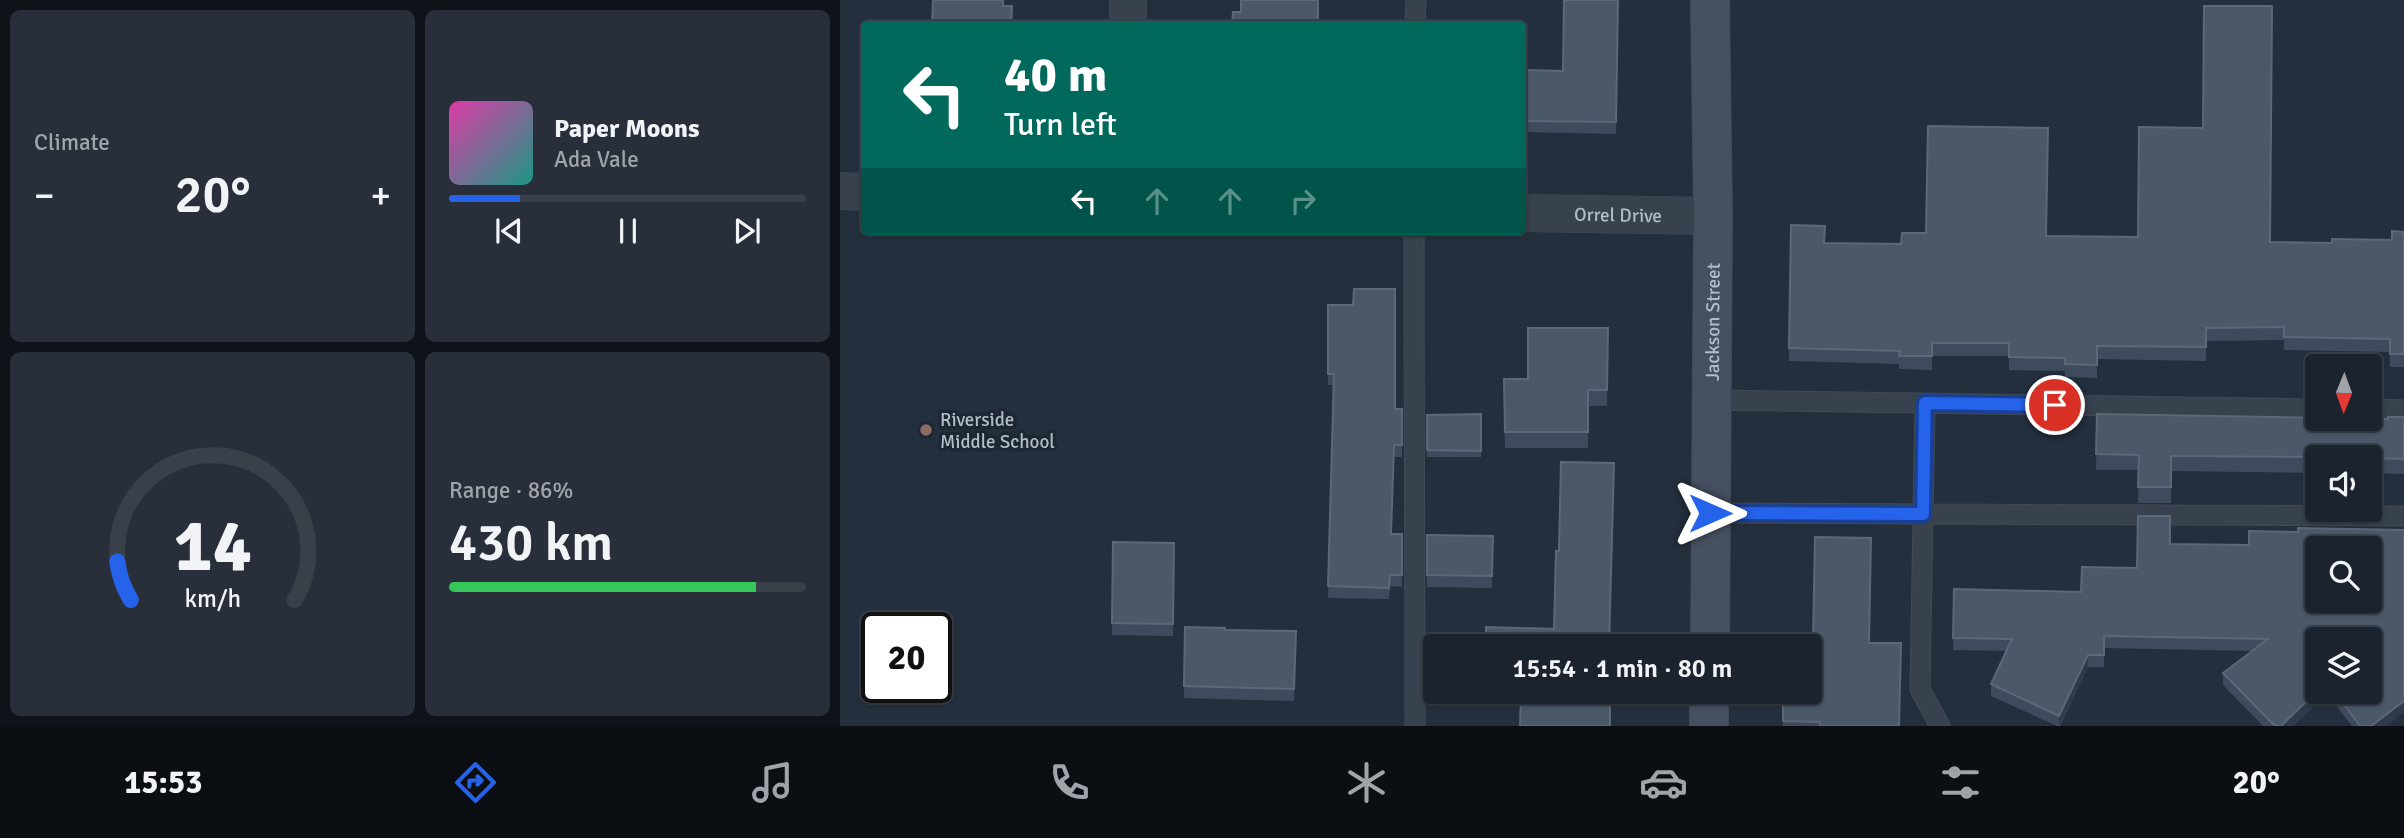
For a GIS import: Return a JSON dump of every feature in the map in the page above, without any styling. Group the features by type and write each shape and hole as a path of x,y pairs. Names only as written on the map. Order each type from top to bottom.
{"street":[{"path":"1128,0 1128,21"},
{"name":"Jackson Street","path":"1710,0 1713,216 1710,634"},
{"path":"840,191 861,192"},
{"name":"Orrel Drive","path":"1526,213 1713,216"},
{"path":"1709,704 1709,726"}],"lane":[{"path":"1415,21 1416,0"},
{"path":"1414,235 1415,726"},
{"path":"1711,400 2305,409"},
{"path":"1925,403 1920,689 1940,726"},
{"path":"2382,409 2404,410"},
{"path":"1710,513 2404,516"}],"building":[{"path":"933,0 1003,0 1003,6 1012,6 1011,21 932,21"},
{"path":"1241,0 1318,0 1318,21 1232,21 1233,12 1241,12"},
{"path":"1564,0 1618,0 1616,122 1526,121 1526,70 1563,71"},
{"path":"2204,6 2272,6 2270,242 2392,240 2392,231 2404,232 2404,354 2390,354 2390,339 2284,337 2284,327 2206,328 2206,347 2097,346 2097,365 2065,364 2065,358 2009,357 2009,343 1932,343 1932,356 1899,356 1900,351 1789,348 1791,225 1825,226 1824,243 1901,244 1902,233 1926,233 1928,126 2048,128 2046,236 2138,237 2139,127 2203,128"},
{"path":"1354,289 1395,289 1395,409 1402,409 1402,445 1394,445 1391,534 1402,534 1402,575 1390,575 1389,588 1328,586 1334,374 1328,374 1328,305 1353,305"},
{"path":"1528,328 1608,328 1607,390 1588,390 1588,432 1505,432 1504,379 1528,379"},
{"path":"1481,414 1481,451 1427,450 1427,415"},
{"path":"2097,414 2305,418 2305,431 2382,431 2382,419 2404,417 2404,459 2382,458 2382,445 2305,445 2305,457 2171,456 2171,487 2138,487 2139,455 2096,454"},
{"path":"1561,462 1614,463 1609,634 1486,634 1486,627 1554,629 1556,551 1559,551"},
{"path":"2138,516 2170,516 2170,544 2249,545 2249,531 2298,532 2298,528 2404,530 2404,701 2371,726 2360,726 2344,704 2382,704 2382,627 2305,627 2305,703 2281,726 2275,726 2223,673 2268,639 2104,636 2104,655 2088,655 2059,716 1991,684 2012,639 1953,638 1954,589 2081,592 2082,567 2137,568"},
{"path":"1427,535 1493,536 1492,576 1427,575"},
{"path":"1815,537 1871,538 1869,643 1901,643 1899,726 1820,726 1820,722 1783,721 1783,704 1822,704 1822,634 1813,634"},
{"path":"1113,542 1174,543 1173,624 1112,623"},
{"path":"1185,627 1296,631 1294,689 1184,686"},
{"path":"1521,704 1610,704 1610,726 1520,726"}],"place":[{"name":"Riverside Middle School","path":"926,430"}],"route":[{"path":"1710,513 1923,514 1925,403 2055,405"}]}
